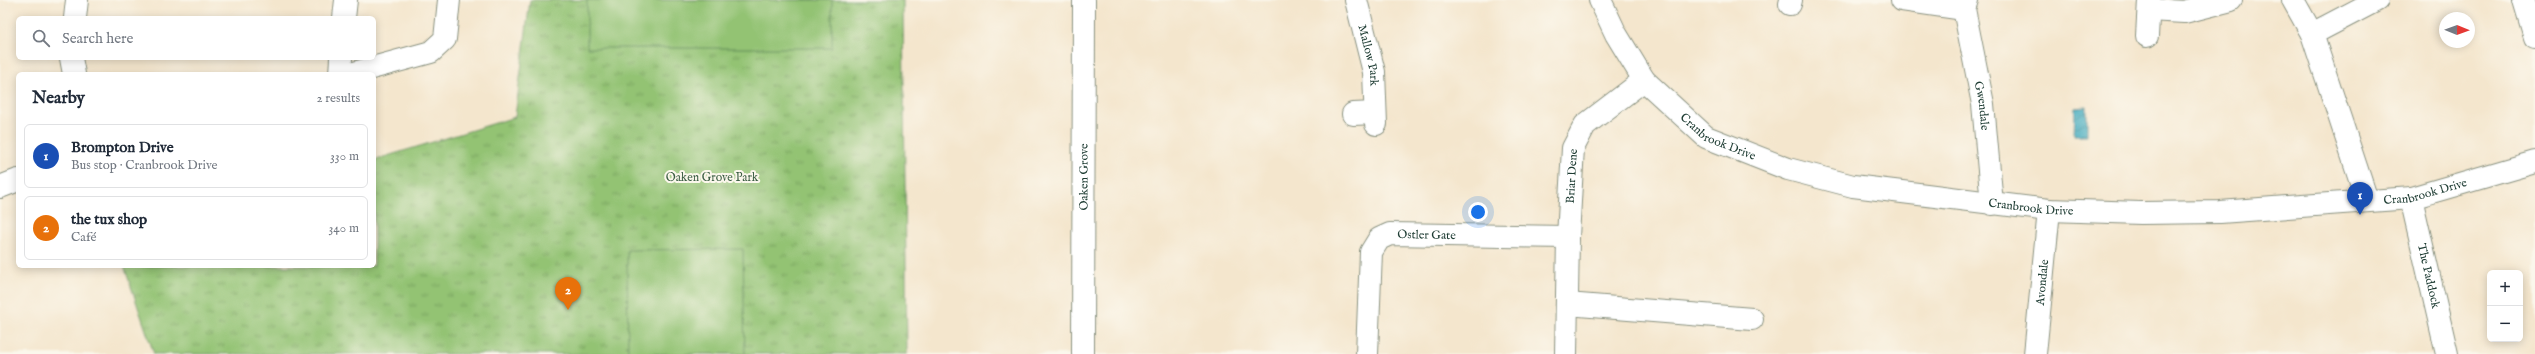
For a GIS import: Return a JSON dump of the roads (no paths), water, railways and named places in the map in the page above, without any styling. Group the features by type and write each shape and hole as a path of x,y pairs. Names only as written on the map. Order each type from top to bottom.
{"street":[{"path":"75,16 77,0"},
{"path":"344,16 346,0"},
{"path":"357,72 431,52 445,39 449,0"},
{"name":"Oaken Grove","path":"1083,354 1084,0"},
{"name":"Mallow Park","path":"1353,114 1375,118 1374,72 1356,0"},
{"name":"Cranbrook Drive","path":"1600,0 1616,34 1644,80 1706,137 1788,169 1853,186 2049,210 2141,213 2220,212 2367,200 2411,198 2535,162"},
{"name":"Gwendale","path":"1902,0 1966,4 1983,104 1992,204"},
{"path":"2147,36 2149,5 2184,12 2231,0"},
{"path":"2293,0 2312,34 2367,200"},
{"path":"2312,34 2378,0"},
{"path":"2524,0 2535,38"},
{"path":"71,60 74,72"},
{"path":"340,72 341,60"},
{"name":"Briar Dene","path":"1566,354 1568,237 1573,148 1584,125 1644,80"},
{"path":"0,187 16,181"},
{"name":"The Paddock","path":"2411,198 2448,354"},
{"name":"Avondale","path":"2035,354 2049,210"},
{"name":"Ostler Gate","path":"1367,354 1371,252 1379,239 1390,234 1568,237"},
{"path":"1567,304 1752,319"}],"water":[{"path":"2087,106 2087,135 2074,135 2075,107"}],"place":[{"name":"Brompton Drive","path":"2360,215"},
{"name":"the tux shop","path":"568,310"}],"park label":[{"name":"Oaken Grove Park","path":"712,177"}]}
